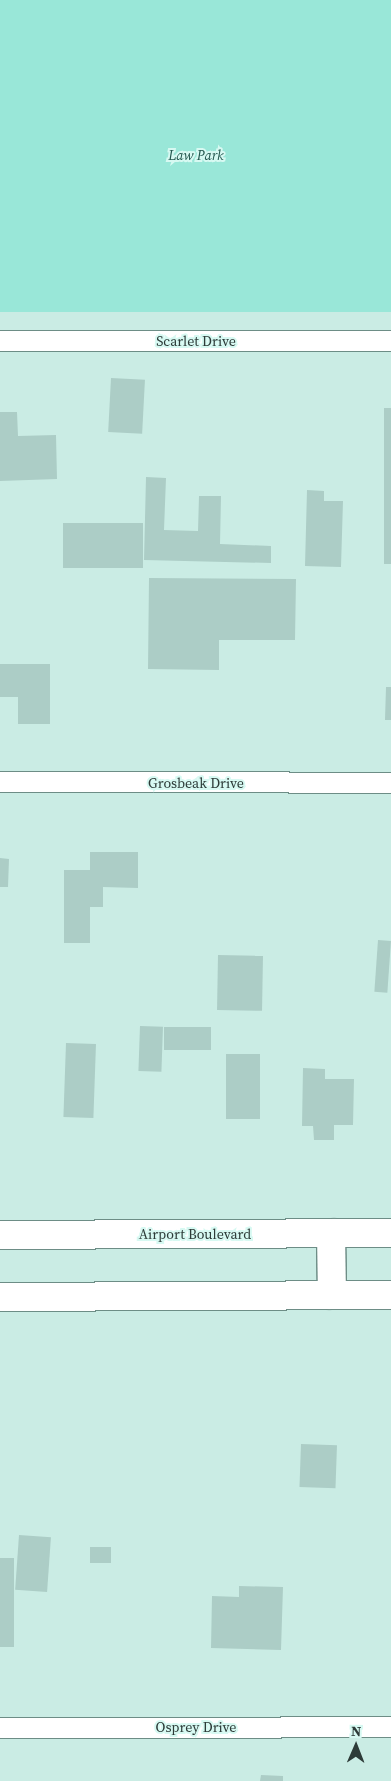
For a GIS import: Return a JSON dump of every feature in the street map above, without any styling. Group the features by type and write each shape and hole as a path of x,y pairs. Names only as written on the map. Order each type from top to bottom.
{"main road":[{"name":"Airport Boulevard","path":"0,1235 391,1233"},
{"path":"331,1234 332,1295"},
{"path":"0,1297 391,1295"}],"street":[{"name":"Scarlet Drive","path":"0,341 391,341"},
{"name":"Grosbeak Drive","path":"0,782 391,783"},
{"name":"Osprey Drive","path":"0,1728 391,1727"}],"green space":[{"name":"Law Park","path":"0,0 391,0 391,312 0,312"}],"building":[{"path":"111,378 145,380 142,434 108,432"},
{"path":"384,408 391,408 391,564 384,564"},
{"path":"0,412 17,412 18,436 56,435 57,479 0,481"},
{"path":"146,477 166,478 164,530 198,531 199,496 221,496 220,544 271,546 271,563 144,560"},
{"path":"307,490 324,491 324,501 343,501 341,567 305,566"},
{"path":"63,523 143,523 143,568 63,568"},
{"path":"149,578 296,579 295,640 219,640 219,670 148,669"},
{"path":"0,664 50,664 50,724 18,724 18,697 0,697"},
{"path":"386,687 391,687 391,720 385,720"},
{"path":"90,852 138,852 138,888 103,887 103,907 90,907 90,943 64,943 64,870 90,870"},
{"path":"0,858 9,859 8,887 0,887"},
{"path":"378,940 391,941 387,993 374,992"},
{"path":"218,955 263,956 262,1011 217,1010"},
{"path":"140,1026 163,1027 161,1072 138,1071"},
{"path":"164,1027 211,1027 211,1050 164,1050"},
{"path":"66,1043 96,1044 93,1118 63,1117"},
{"path":"226,1054 260,1054 260,1119 226,1119"},
{"path":"303,1068 325,1069 325,1079 354,1079 353,1125 334,1125 334,1140 314,1140 313,1126 302,1126"},
{"path":"301,1444 337,1445 335,1488 299,1487"},
{"path":"19,1535 51,1537 47,1592 15,1590"},
{"path":"90,1547 111,1547 111,1563 90,1563"},
{"path":"0,1558 14,1558 14,1647 0,1647"},
{"path":"239,1586 283,1587 281,1650 211,1648 212,1596 239,1597"},
{"path":"261,1775 283,1776 283,1781 260,1781"}]}
